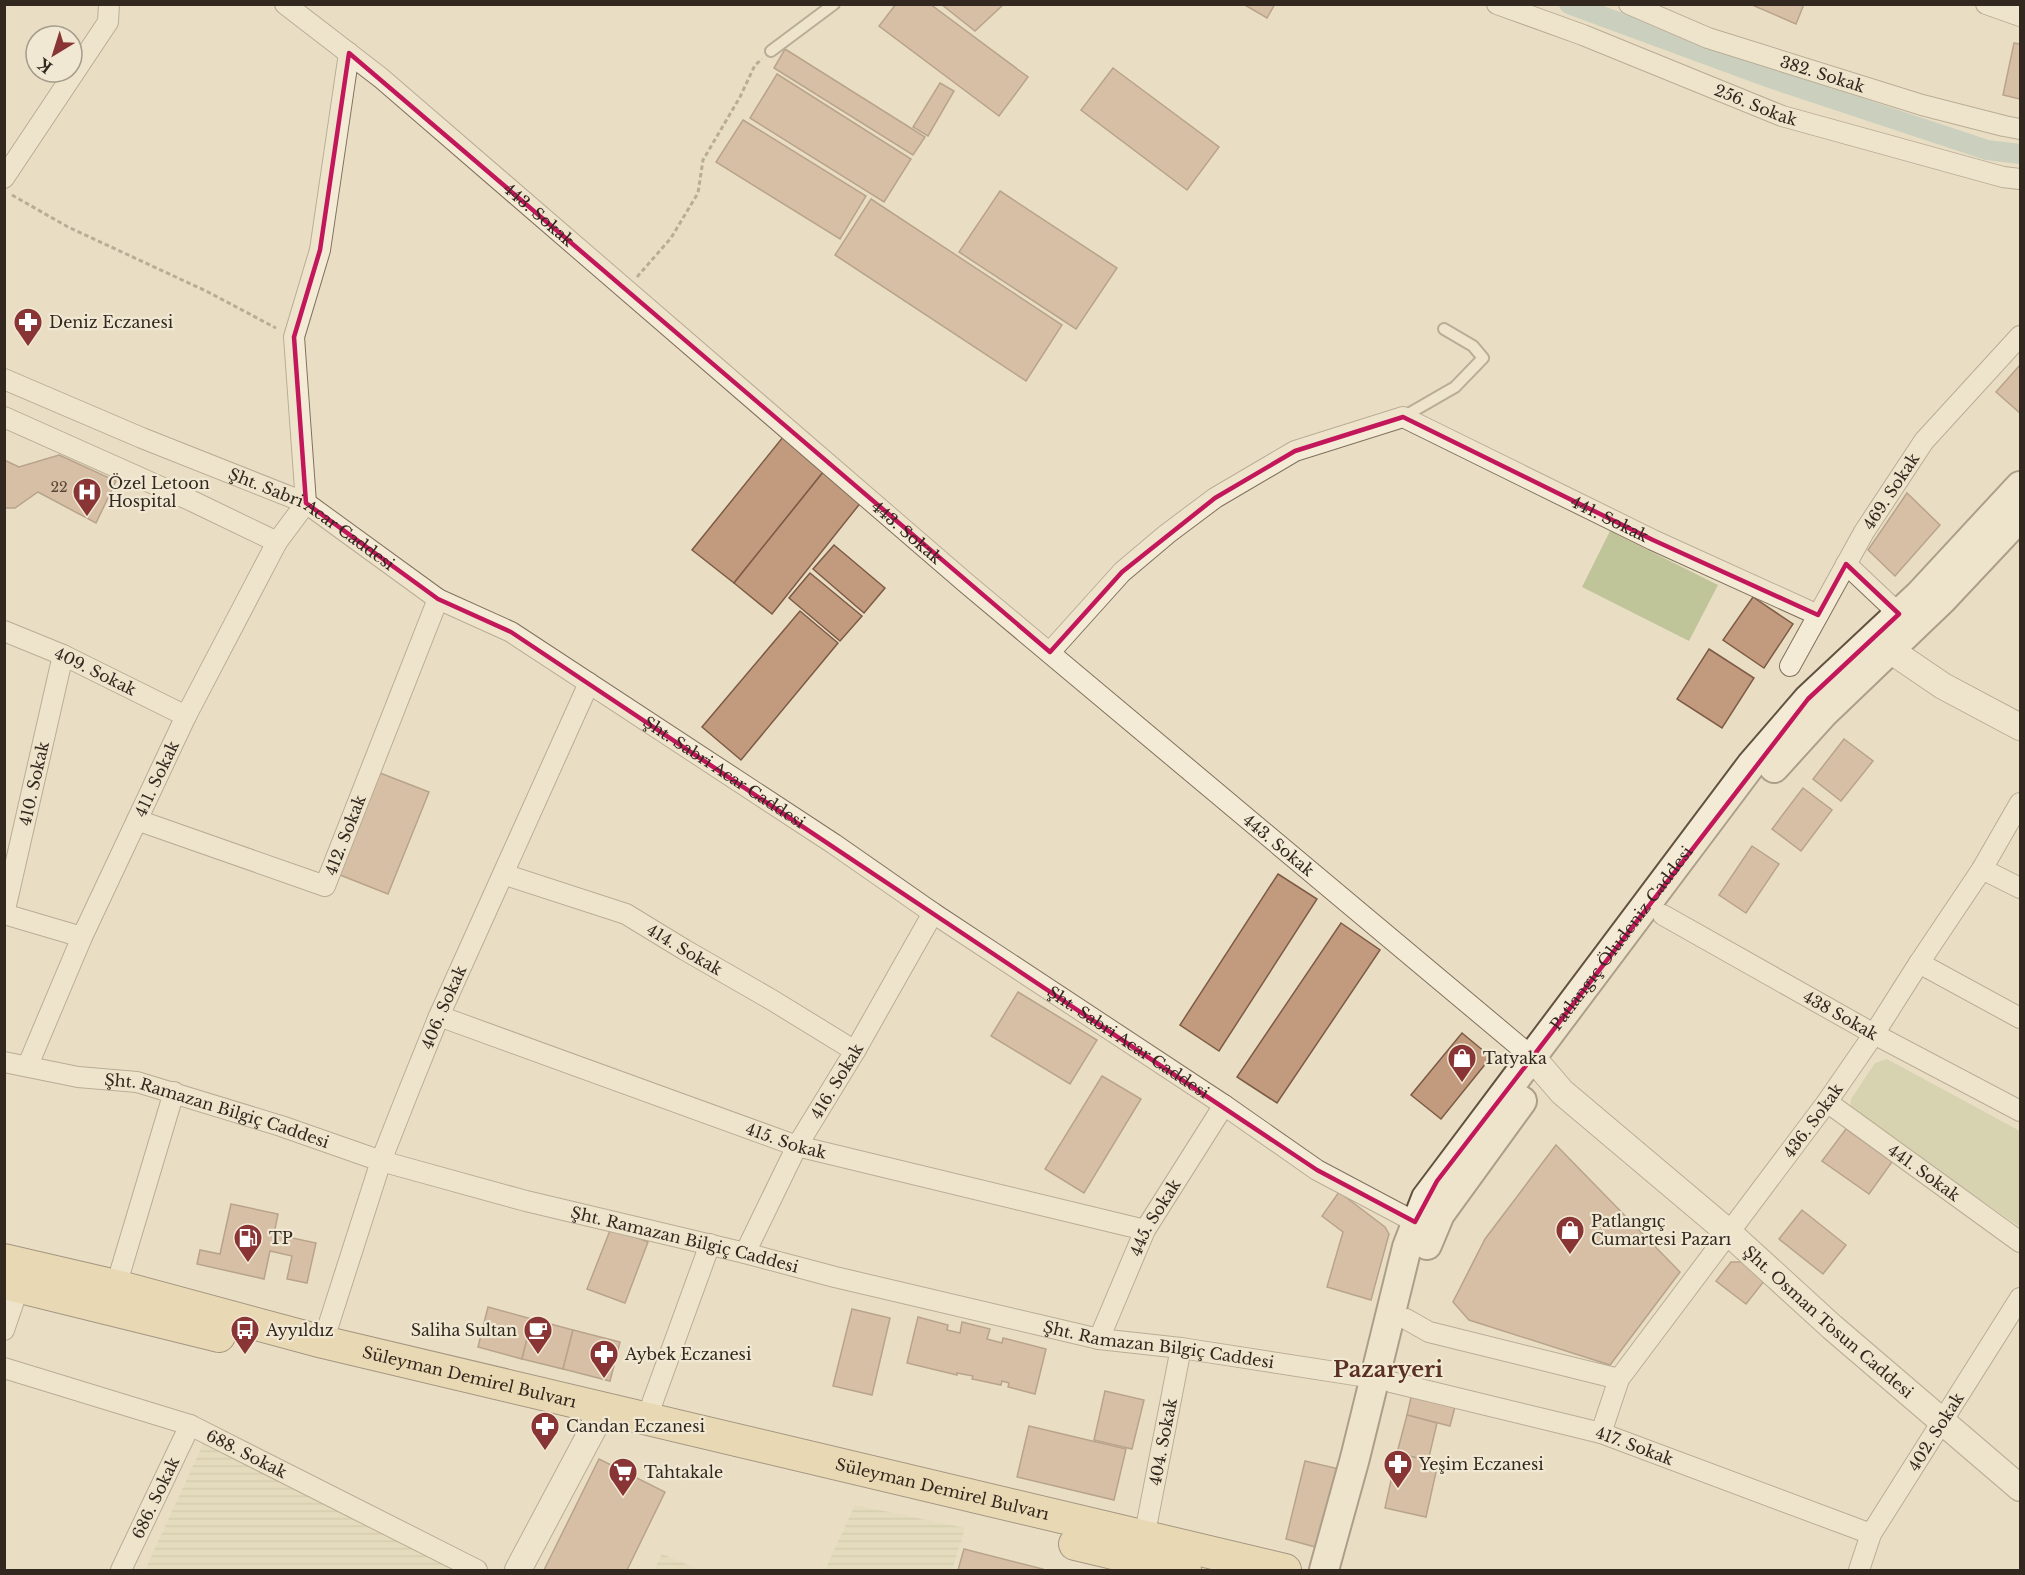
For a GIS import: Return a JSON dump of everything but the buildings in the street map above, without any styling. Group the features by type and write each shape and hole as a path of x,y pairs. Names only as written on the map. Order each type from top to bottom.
{"main road":[{"name":"Patlangıç Öludeniz Caddesi","path":"1324,1570 1383,1380 1406,1319 1427,1243 1440,1214 1538,1065 1751,765 1808,699 1919,596 2020,486"},
{"name":"Patlangıç Öludeniz Caddesi","path":"1344,1570 1383,1380 1404,1258 1415,1222 1426,1198 1437,1181 1538,1065 1663,915 1791,747 1942,600 2020,517"},
{"name":"Süleyman Demirel Bulvarı","path":"9,1273 116,1286 596,1419 646,1420 1185,1570"},
{"name":"Süleyman Demirel Bulvarı","path":"9,1273 1139,1556 1285,1570"}],"street":[{"path":"4,178 108,22 108,4"},
{"name":"443. Sokak","path":"285,4 381,78 966,583 1538,1065"},
{"name":"256. Sokak","path":"1497,4 1782,116 2003,177 2020,179"},
{"name":"382. Sokak","path":"1629,4 1719,41 1922,105 2020,129"},
{"path":"1986,4 2020,16"},
{"path":"306,503 294,337 320,250 349,54"},
{"name":"469. Sokak","path":"1790,666 1864,532 1924,441 2020,336"},
{"name":"Şht. Sabri Acar Caddesi","path":"4,379 141,438 306,503 438,599 511,632 834,844 933,913 1224,1105 1317,1170 1415,1222"},
{"path":"4,417 192,501 277,542"},
{"path":"1050,652 1122,572 1215,498 1295,451 1403,417"},
{"name":"441. Sokak","path":"1403,417 1653,540 1818,615"},
{"name":"411. Sokak","path":"28,1065 82,937 186,716 277,542 306,503"},
{"path":"1846,564 1899,614"},
{"name":"412. Sokak","path":"137,820 325,886 438,599"},
{"name":"409. Sokak","path":"4,631 63,655 186,716"},
{"path":"1890,650 1943,686 2020,727"},
{"name":"410. Sokak","path":"4,914 63,655"},
{"name":"406. Sokak","path":"322,1342 381,1161 439,1016 589,683"},
{"name":"436. Sokak","path":"1601,1433 1618,1379 1827,1102 1982,869 2020,803"},
{"path":"1982,869 2020,888"},
{"name":"414. Sokak","path":"503,874 626,914 855,1051"},
{"name":"416. Sokak","path":"745,1253 797,1146 855,1051 933,913"},
{"path":"4,914 82,937"},
{"name":"438 Sokak","path":"1663,915 1874,1034 2020,1111"},
{"path":"1919,963 2020,1018"},
{"name":"415. Sokak","path":"439,1016 797,1146 1145,1230"},
{"name":"Şht. Ramazan Bilgiç Caddesi","path":"4,1062 28,1065 78,1077 137,1082 281,1126 381,1161 526,1201 1099,1339 1181,1348 1383,1380"},
{"name":"Şht. Osman Tosun Caddesi","path":"1538,1065 1562,1092 1728,1232 1832,1327 2020,1488"},
{"path":"116,1286 174,1092"},
{"name":"441. Sokak","path":"1827,1102 2020,1242"},
{"name":"445. Sokak","path":"1099,1339 1145,1230 1224,1105"},
{"path":"646,1420 710,1244"},
{"path":"4,1330 9,1273"},
{"name":"402. Sokak","path":"1864,1569 1871,1534 2020,1298"},
{"path":"1406,1319 1429,1332 1618,1379"},
{"name":"404. Sokak","path":"1139,1556 1181,1348"},
{"name":"688. Sokak","path":"4,1368 190,1425 477,1570"},
{"name":"417. Sokak","path":"1383,1380 1601,1433 1871,1534"},
{"path":"518,1570 596,1419"},
{"name":"686. Sokak","path":"121,1570 190,1425"}],"lane":[{"path":"771,51 834,4"},
{"path":"1403,417 1455,387 1483,358 1473,346 1444,329"}],"path":[{"path":"627,289 671,238 698,193 703,160 740,97 755,65 771,51"},
{"path":"4,191 68,227 206,291 294,337"}],"highlighted area":[{"path":"349,53 1050,652 1122,572 1215,498 1295,451 1403,417 1653,540 1818,615 1846,564 1899,614 1808,699 1437,1181 1415,1222 1317,1170 511,632 438,599 306,503 294,337 320,250"}],"shaded area":[{"path":"203,1444 467,1570 145,1570"},
{"path":"855,1505 965,1528 952,1570 825,1570"},
{"path":"662,1554 700,1570 654,1570"}],"green space":[{"path":"1610,531 1718,585 1689,641 1582,587"},
{"path":"1887,1059 2020,1131 2020,1227 1850,1110 1851,1099 1875,1063"}],"waterway":[{"path":"1569,4 1773,79 1987,150 2020,154"}],"place":[{"name":"Deniz Eczanesi","path":"28,348"},
{"name":"Özel Letoon Hospital","path":"87,518"},
{"name":"Tatyaka","path":"1462,1084"},
{"name":"Patlangıç Cumartesi Pazarı","path":"1570,1256"},
{"name":"TP","path":"248,1264"},
{"name":"Ayyıldız","path":"245,1356"},
{"name":"Saliha Sultan","path":"538,1356"},
{"name":"Aybek Eczanesi","path":"604,1380"},
{"name":"Candan Eczanesi","path":"545,1452"},
{"name":"Yeşim Eczanesi","path":"1398,1490"},
{"name":"Tahtakale","path":"623,1498"}],"district":[{"name":"Pazaryeri","path":"1388,1369"}]}
